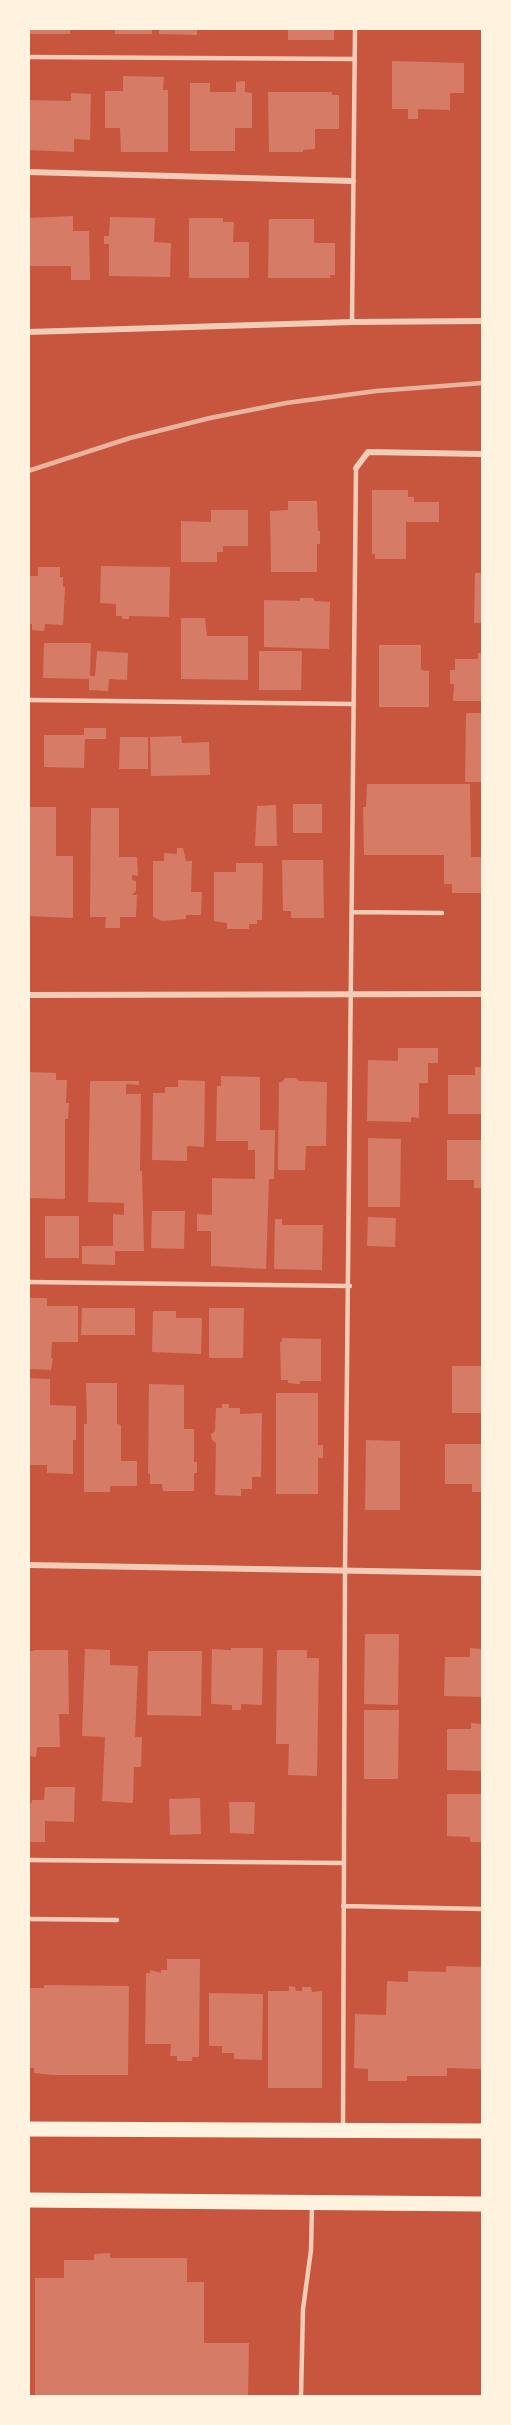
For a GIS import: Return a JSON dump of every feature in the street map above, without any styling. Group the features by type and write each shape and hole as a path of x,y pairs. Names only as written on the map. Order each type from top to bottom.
{"main road":[{"path":"28,2129 483,2132"},
{"path":"28,2200 483,2204"}],"street":[{"path":"28,172 353,181"},
{"path":"30,333 352,322 483,321"},
{"path":"356,468 368,452 483,454"},
{"path":"28,995 483,994"},
{"path":"28,1565 483,1573"}],"lane":[{"path":"352,322 354,28"},
{"path":"28,57 354,59"},
{"path":"343,2131 345,1570 350,1286 356,468"},
{"path":"28,700 354,704"},
{"path":"352,912 442,913"},
{"path":"28,1282 350,1286"},
{"path":"28,1860 344,1863"},
{"path":"344,1906 483,1909"},
{"path":"28,1919 117,1920"},
{"path":"301,2397 303,2309 311,2250 312,2201"}],"building":[{"path":"28,28 70,28 70,34 28,34"},
{"path":"115,28 152,28 152,34 115,34"},
{"path":"159,28 197,28 197,35 159,34"},
{"path":"288,28 334,28 334,40 288,40"},
{"path":"392,61 464,63 464,93 450,93 450,110 418,109 418,119 408,119 408,109 392,109"},
{"path":"123,76 164,77 163,90 168,90 168,152 121,152 120,128 105,128 105,91 123,91"},
{"path":"245,81 245,92 252,93 252,128 235,128 235,151 190,151 190,83 210,83 210,92 236,92 236,82"},
{"path":"268,92 332,92 332,95 339,95 339,129 315,129 315,149 303,150 303,152 269,152"},
{"path":"71,93 91,94 90,140 74,139 74,152 28,150 30,100 71,101"},
{"path":"73,216 73,231 89,231 90,280 71,280 71,266 29,266 28,218"},
{"path":"110,217 155,218 154,242 171,243 170,277 109,276 109,244 104,244 104,236 109,236"},
{"path":"189,218 223,218 223,222 234,222 233,242 249,242 249,278 189,278"},
{"path":"269,219 314,219 314,243 335,243 335,275 330,275 330,278 268,278"},
{"path":"372,490 408,490 408,497 414,497 414,502 439,502 439,522 406,522 406,559 375,559 375,554 372,554"},
{"path":"288,501 317,501 320,544 317,544 317,572 271,572 270,511 288,510"},
{"path":"211,510 248,510 248,546 223,546 223,552 217,552 217,562 181,562 181,521 211,522"},
{"path":"101,566 170,567 169,617 129,616 129,619 122,619 122,616 116,616 116,604 100,603"},
{"path":"38,567 60,567 60,577 63,577 63,587 65,587 63,625 45,624 44,631 32,630 32,624 28,624 28,576 38,576"},
{"path":"475,573 482,573 482,623 474,623"},
{"path":"300,598 314,598 314,601 330,602 329,649 264,647 264,600 300,601"},
{"path":"181,618 205,618 207,636 248,636 248,680 181,679"},
{"path":"44,643 91,643 90,676 95,676 97,651 128,653 127,680 109,679 108,691 89,690 89,679 43,678"},
{"path":"379,645 421,645 421,670 429,671 429,707 379,707"},
{"path":"259,651 302,651 301,690 259,690"},
{"path":"478,653 482,653 482,701 453,701 454,684 450,684 450,670 455,670 455,659 478,659"},
{"path":"466,713 482,713 482,782 465,782"},
{"path":"84,728 106,728 106,739 85,739 84,768 44,767 44,735 84,735"},
{"path":"181,736 182,743 209,742 210,775 151,776 150,737"},
{"path":"120,737 148,737 148,769 119,769"},
{"path":"367,784 470,784 471,857 482,857 482,893 452,893 452,884 444,884 444,855 364,855 363,807 366,807"},
{"path":"293,804 322,804 322,833 293,833"},
{"path":"276,805 277,846 255,846 257,806"},
{"path":"28,807 56,807 56,856 73,856 73,918 28,916"},
{"path":"91,808 119,808 119,857 137,857 138,876 132,875 132,880 136,881 136,891 132,895 137,895 136,917 120,917 120,928 105,928 106,917 90,917"},
{"path":"177,848 183,848 186,861 192,861 191,892 202,892 201,915 186,915 186,919 162,921 153,917 153,861 164,861 164,853 177,854"},
{"path":"282,860 323,860 324,918 291,918 291,911 283,911"},
{"path":"236,863 263,863 262,920 257,920 257,924 249,924 249,929 227,929 227,923 214,921 214,872 236,872"},
{"path":"398,1048 438,1048 438,1063 428,1063 428,1083 419,1083 419,1118 411,1117 411,1122 367,1121 368,1060 398,1061"},
{"path":"475,1067 482,1067 482,1114 448,1114 448,1075 475,1075"},
{"path":"28,1072 56,1073 56,1080 67,1080 66,1103 69,1103 68,1119 65,1119 65,1199 28,1198"},
{"path":"221,1076 260,1077 260,1130 275,1130 274,1179 269,1179 266,1269 211,1266 211,1231 197,1231 197,1214 212,1215 212,1178 255,1179 255,1150 248,1150 248,1141 216,1141 217,1086 221,1086"},
{"path":"285,1078 327,1082 326,1146 306,1146 305,1170 278,1170 279,1082"},
{"path":"178,1080 205,1081 204,1147 187,1146 187,1161 152,1160 153,1093 165,1093 165,1087 178,1087"},
{"path":"90,1081 139,1081 139,1085 126,1084 126,1094 141,1094 140,1171 142,1171 144,1251 115,1251 115,1265 82,1264 82,1246 113,1246 113,1214 124,1215 124,1203 88,1202"},
{"path":"368,1138 401,1139 400,1207 368,1207"},
{"path":"447,1140 482,1140 482,1188 474,1188 474,1180 447,1180"},
{"path":"152,1211 185,1211 184,1249 151,1248"},
{"path":"45,1216 79,1216 79,1258 45,1258"},
{"path":"368,1217 396,1218 395,1247 367,1246"},
{"path":"275,1219 282,1219 282,1225 323,1225 322,1270 274,1269"},
{"path":"28,1298 47,1298 47,1306 78,1306 78,1342 52,1342 51,1370 28,1369"},
{"path":"82,1308 135,1308 135,1335 81,1335"},
{"path":"209,1308 244,1308 243,1358 209,1358"},
{"path":"153,1311 176,1311 176,1318 202,1318 201,1354 152,1352"},
{"path":"282,1338 321,1339 321,1381 300,1381 300,1384 281,1380 280,1342"},
{"path":"452,1366 482,1366 482,1413 452,1413"},
{"path":"28,1378 50,1379 50,1405 76,1406 73,1474 47,1473 47,1465 28,1465"},
{"path":"86,1383 117,1383 117,1424 121,1425 121,1461 137,1461 137,1486 110,1486 110,1492 84,1492"},
{"path":"149,1384 184,1385 184,1429 194,1429 194,1462 197,1462 197,1473 194,1473 194,1491 163,1491 162,1484 150,1484 150,1474 148,1474"},
{"path":"276,1393 318,1393 318,1445 323,1445 323,1458 318,1458 318,1494 276,1494"},
{"path":"222,1404 229,1404 229,1408 240,1408 240,1414 262,1413 261,1477 252,1477 252,1489 241,1489 241,1496 215,1495 216,1443 212,1440 211,1434 215,1431 216,1408 222,1408"},
{"path":"366,1440 400,1441 400,1510 365,1510"},
{"path":"445,1444 482,1444 482,1492 472,1492 472,1484 445,1484"},
{"path":"365,1634 399,1634 398,1705 364,1704"},
{"path":"231,1648 263,1648 262,1705 241,1704 241,1710 232,1710 232,1705 211,1704 212,1649 231,1650"},
{"path":"470,1648 482,1649 482,1697 444,1696 445,1657 470,1657"},
{"path":"85,1649 110,1650 110,1665 138,1666 135,1737 142,1737 141,1767 134,1767 133,1803 102,1801 105,1737 82,1736"},
{"path":"68,1650 69,1714 59,1714 60,1747 37,1747 36,1757 28,1756 28,1652"},
{"path":"277,1650 307,1650 307,1658 319,1658 317,1776 288,1775 289,1744 276,1744"},
{"path":"148,1651 202,1651 201,1716 147,1715"},
{"path":"364,1710 399,1710 398,1779 364,1779"},
{"path":"471,1723 482,1724 482,1771 447,1770 447,1729 471,1729"},
{"path":"45,1787 75,1787 74,1822 45,1821 45,1842 28,1842 28,1804 31,1804 32,1800 44,1800"},
{"path":"447,1794 482,1794 482,1842 470,1842 470,1837 447,1836"},
{"path":"200,1798 201,1834 170,1835 169,1799"},
{"path":"229,1802 255,1802 254,1834 230,1833"},
{"path":"167,1959 200,1959 199,2057 192,2057 192,2061 177,2061 177,2056 170,2056 171,2044 145,2044 146,1973 150,1973 150,1970 161,1973 161,1970 167,1970"},
{"path":"446,1966 482,1967 482,2069 447,2068 447,2076 407,2076 407,2081 368,2081 368,2069 354,2068 355,2014 386,2015 387,1981 408,1982 408,1971 446,1972"},
{"path":"44,1985 129,1986 128,2075 52,2075 34,2073 34,2068 28,2068 28,1988 44,1988"},
{"path":"289,1986 295,1987 296,1991 302,1991 302,1987 311,1987 312,1992 322,1991 322,2088 268,2088 268,1991 289,1991"},
{"path":"209,1993 263,1994 262,2060 234,2059 234,2053 222,2053 222,2046 209,2046"},
{"path":"110,2253 110,2258 187,2258 187,2282 204,2282 204,2343 249,2343 248,2396 35,2396 35,2278 64,2278 64,2260 94,2260 94,2254"}],"railway":[{"path":"28,471 130,438 210,418 286,403 376,391 482,383"}]}
